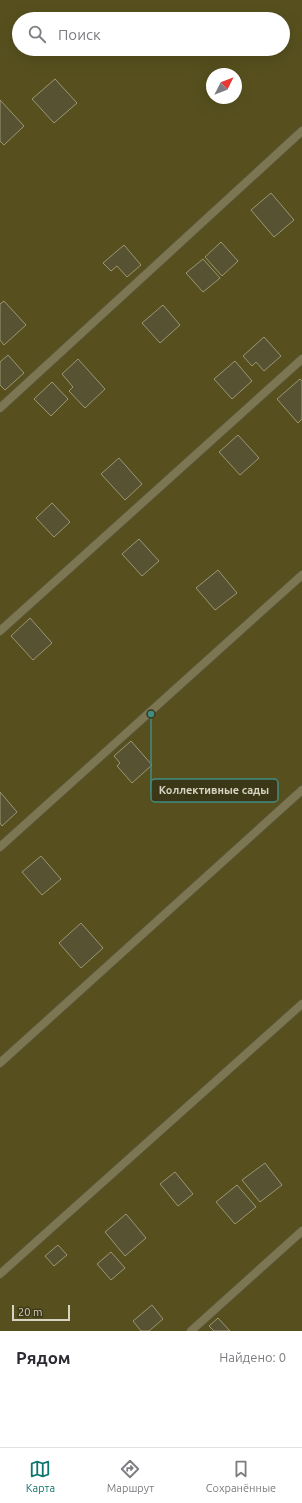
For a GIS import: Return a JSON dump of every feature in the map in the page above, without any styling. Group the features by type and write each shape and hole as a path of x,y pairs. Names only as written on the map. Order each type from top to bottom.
{"lane":[{"path":"0,408 302,131"},
{"path":"0,631 302,359"},
{"path":"0,847 302,574"},
{"path":"0,1063 302,790"},
{"path":"0,1274 302,1004"},
{"path":"192,1331 302,1231"}],"shaded area":[{"path":"0,0 302,0 302,1331 0,1331"}],"building":[{"path":"55,79 77,103 54,123 32,99"},
{"path":"0,100 24,126 4,145 0,141"},
{"path":"271,193 294,220 274,237 251,210"},
{"path":"221,242 238,261 222,276 205,257"},
{"path":"124,245 141,265 127,277 117,266 111,271 103,263"},
{"path":"203,259 220,278 203,292 186,273"},
{"path":"4,301 26,325 4,345 0,340 0,304"},
{"path":"163,305 180,325 160,343 142,323"},
{"path":"264,337 281,356 264,371 256,362 252,366 243,356"},
{"path":"8,355 24,373 5,390 0,385 0,362"},
{"path":"78,359 105,389 85,408 69,391 73,387 62,374"},
{"path":"235,361 252,381 232,399 214,379"},
{"path":"300,379 302,381 302,419 298,423 277,399"},
{"path":"52,382 68,399 51,416 34,399"},
{"path":"238,435 259,458 240,475 219,452"},
{"path":"119,458 142,484 125,500 101,474"},
{"path":"52,503 70,522 54,537 36,518"},
{"path":"139,539 159,561 142,576 122,554"},
{"path":"218,570 237,593 215,610 196,588"},
{"path":"30,618 52,643 33,660 11,636"},
{"path":"131,741 152,765 132,783 117,766 120,763 114,756"},
{"path":"0,792 17,812 2,826 0,823"},
{"path":"41,856 61,879 42,895 22,872"},
{"path":"81,923 103,948 81,968 59,943"},
{"path":"265,1163 282,1185 260,1202 242,1180"},
{"path":"175,1172 193,1194 178,1206 160,1184"},
{"path":"237,1185 256,1207 235,1224 216,1202"},
{"path":"126,1214 146,1238 125,1256 105,1232"},
{"path":"58,1245 67,1255 54,1266 45,1256"},
{"path":"111,1252 125,1268 111,1280 97,1264"},
{"path":"152,1305 163,1319 149,1331 141,1331 133,1321"},
{"path":"218,1318 230,1331 214,1331 209,1326"}],"place":[{"name":"Коллективные сады","path":"151,714"}]}
